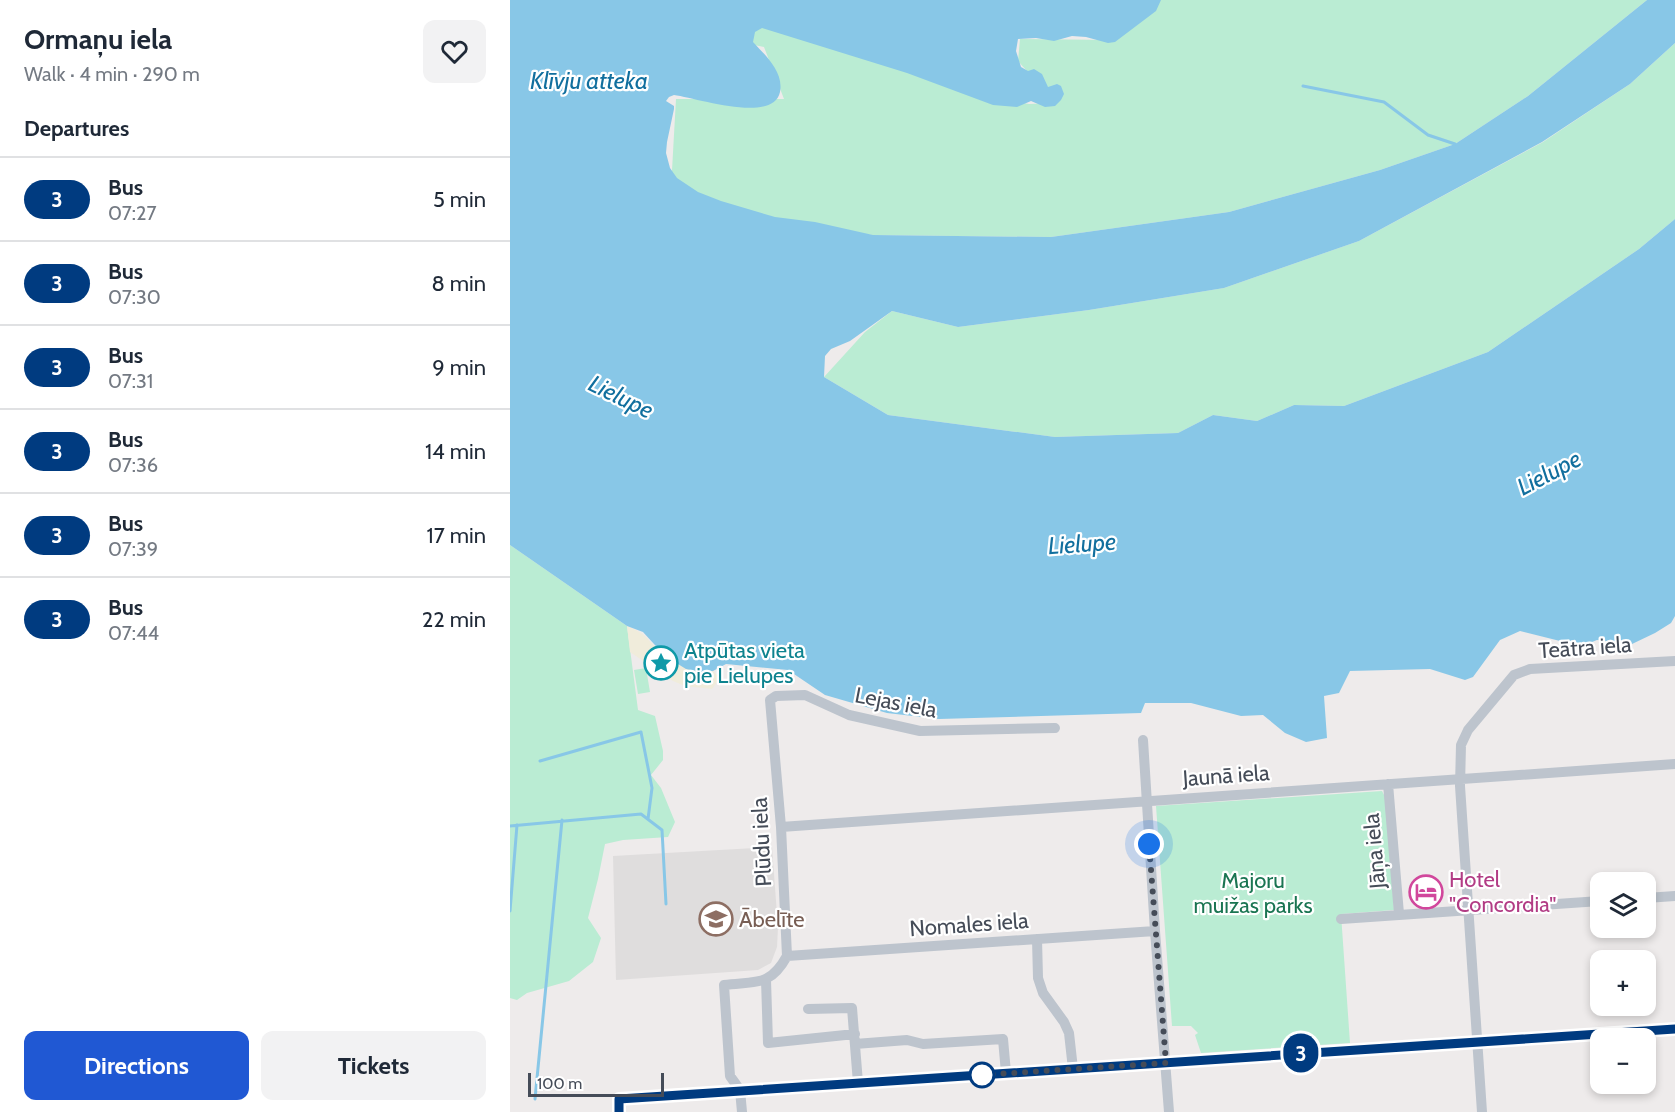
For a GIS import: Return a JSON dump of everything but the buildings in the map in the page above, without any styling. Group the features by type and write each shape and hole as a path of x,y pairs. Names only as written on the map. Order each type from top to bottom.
{"street":[{"name":"Teātra iela","path":"1460,779 1461,744 1468,730 1514,675 1530,669 1675,661"},
{"name":"Lejas iela","path":"770,700 776,696 805,695 849,715 920,731 1055,728"},
{"name":"Plūdu iela","path":"770,700 781,827 787,956"},
{"path":"1143,740 1169,1112"},
{"name":"Jaunā iela","path":"781,827 1675,764"},
{"path":"1460,779 1482,1112"},
{"name":"Jāņa iela","path":"1388,784 1399,914"},
{"path":"1656,897 1675,896"},
{"path":"1341,919 1590,902"},
{"name":"Nomales iela","path":"787,956 1155,931"},
{"path":"1037,939 1036,964 1043,993 1064,1022 1069,1033 1072,1069"},
{"path":"742,1112 740,1090 730,1076 724,985 766,980 779,970 787,956"},
{"path":"766,980 768,1043 855,1039 907,1040 923,1044 1003,1039 1006,1073"},
{"path":"808,1009 852,1008 858,1083"},
{"path":"619,1112 619,1099 1675,1029"}],"shaded area":[{"path":"772,847 778,928 777,947 771,963 758,970 616,980 613,856"}],"green space":[{"path":"1154,0 1647,0 1528,96 1455,144 1380,170 1229,212 1051,237 872,235 761,218 671,188 676,99 784,99 764,47 665,27 715,8 977,95 1029,104 1055,103 1048,90 1042,88 1018,61 1020,39 1114,40"},
{"path":"1675,43 1675,219 1639,249 1488,352 1344,406 1294,405 1257,421 1213,415 1178,433 1055,437 888,415 824,377 865,332 892,311 958,327 1089,310 1224,288 1359,241 1543,142 1630,84"},
{"path":"510,545 627,626 638,710 655,716 663,751 663,760 651,775 661,788 675,822 668,837 623,840 605,844 588,918 601,938 593,962 569,981 527,993 517,1000 510,998"},
{"path":"646,668 650,692 638,694 634,670"},
{"name":"Majoru muižas parks","path":"1382,791 1386,799 1394,910 1341,914 1350,1043 1201,1053 1195,1035 1198,1033 1191,1026 1172,1026 1156,806"}],"sand":[{"name":"Atpūtas vieta pie Lielupes","path":"627,626 640,632 674,662 695,669 713,671 720,678 712,689 685,686 673,681 630,652"}],"water":[{"path":"510,0 1161,0 1156,11 1115,42 1108,43 1072,36 1054,41 1036,38 1018,39 1016,51 1021,67 1028,71 1034,69 1042,74 1048,87 1057,84 1061,86 1064,94 1055,106 1045,107 1031,101 1017,107 993,105 907,73 762,28 755,32 753,42 772,64 779,78 780,92 774,101 764,106 749,108 674,95 666,101 674,106 666,153 670,168 677,178 698,192 721,201 775,217 815,222 873,235 1051,237 1229,212 1380,170 1455,144 1528,96 1647,0 1675,0 1675,43 1630,84 1542,142 1359,241 1224,288 1089,310 958,327 892,311 850,341 831,349 825,356 824,377 888,415 1055,437 1178,433 1213,415 1257,421 1294,405 1344,406 1488,352 1639,249 1675,219 1675,616 1671,623 1632,644 1597,640 1587,644 1560,641 1520,631 1500,640 1473,677 1465,680 1430,669 1350,671 1339,693 1324,696 1327,738 1306,742 1285,733 1263,715 1241,716 1191,703 1145,703 1141,713 939,719 887,713 825,695 788,670 726,664 713,671 702,672 686,669 665,656 643,632 627,626 510,545"}],"waterway":[{"path":"1303,86 1384,102 1428,135 1455,144"},
{"path":"540,761 641,732 652,788 648,819"},
{"path":"510,826 641,814 662,830 666,904"},
{"path":"535,1099 562,820"},
{"path":"510,911 517,825"}],"bus line":[{"name":"3","path":"619,1112 619,1099 1675,1029"}],"place":[{"name":"Atpūtas vieta pie Lielupes","path":"661,663"},
{"name":"Hotel \"Concordia\"","path":"1426,892"},
{"name":"Ābelīte","path":"716,919"}],"route":[{"path":"982,1075 1166,1063 1149,844"}],"water label":[{"name":"Klīvju atteka","path":"589,81"},
{"name":"Lielupe","path":"621,397"},
{"name":"Lielupe","path":"1549,473"},
{"name":"Lielupe","path":"1082,544"}]}
